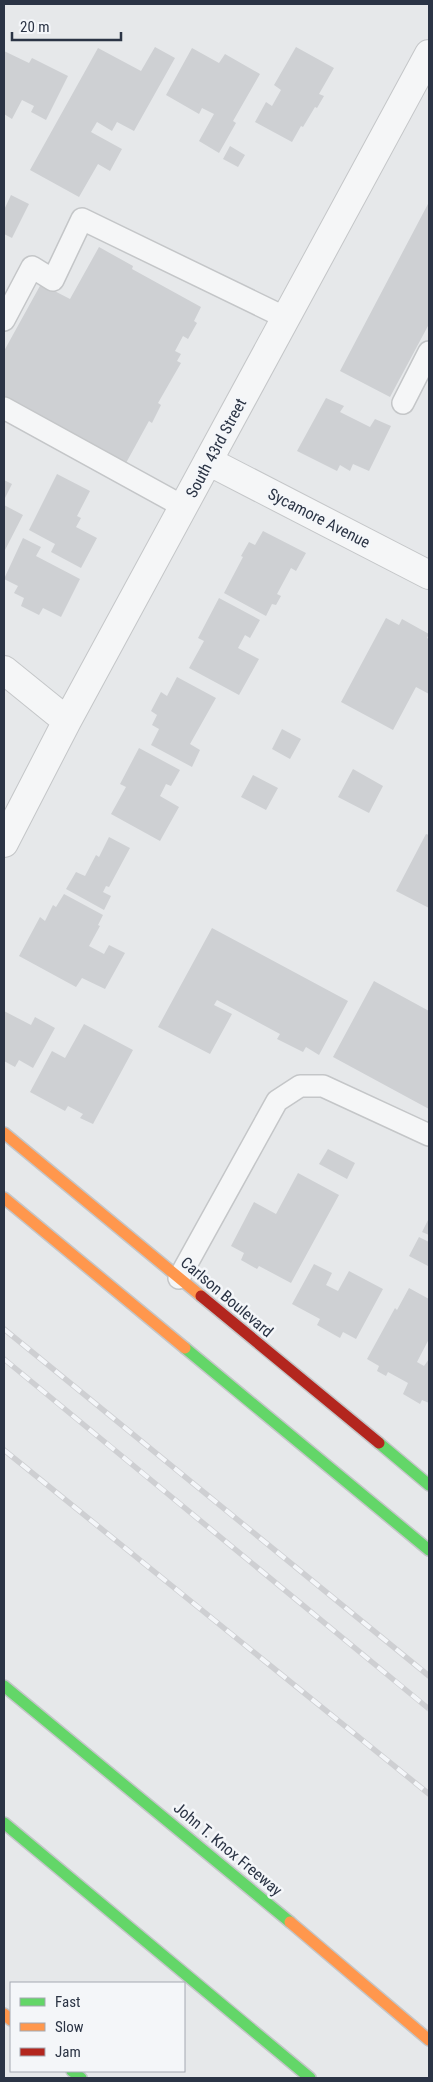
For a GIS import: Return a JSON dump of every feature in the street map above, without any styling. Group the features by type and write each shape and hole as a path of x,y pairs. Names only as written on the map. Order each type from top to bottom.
{"main road":[{"name":"Carlson Boulevard","path":"4,1133 429,1485"},
{"path":"4,1198 429,1550"},
{"name":"John T. Knox Freeway","path":"4,1686 196,1843 429,2040"},
{"path":"4,1823 310,2078"}],"street":[{"name":"South 43rd Street","path":"4,843 67,721 429,54"},
{"name":"Sycamore Avenue","path":"208,460 429,575"},
{"path":"4,670 67,721"}],"lane":[{"path":"4,320 32,267 53,280 82,219 286,318"},
{"path":"403,403 429,352"},
{"path":"4,408 184,507"},
{"path":"179,1278 277,1101 300,1086 323,1086 429,1135"}],"building":[{"path":"155,47 175,58 134,131 117,122 112,131 97,122 91,132 122,149 110,171 98,164 79,197 30,170 98,48 141,71"},
{"path":"296,47 334,68 319,94 324,96 303,127 301,126 292,142 255,122 266,102 272,106 281,90 274,85"},
{"path":"192,48 219,63 225,54 260,74 233,121 236,123 219,153 199,141 214,114 202,108 199,114 166,95"},
{"path":"4,51 29,63 32,58 68,76 46,120 31,112 34,106 22,100 12,119 4,114"},
{"path":"230,146 245,155 238,167 223,159"},
{"path":"11,195 29,204 12,238 4,234 4,210"},
{"path":"429,202 429,324 390,397 340,371"},
{"path":"99,247 133,266 132,269 201,307 194,321 197,323 188,339 183,336 175,351 181,354 177,361 181,363 158,403 161,405 152,423 149,421 126,463 19,403 17,405 4,397 4,351 41,284 70,299"},
{"path":"326,398 344,406 340,412 370,427 375,419 391,426 369,471 353,464 350,471 340,465 337,471 297,451"},
{"path":"57,474 90,491 77,516 81,518 76,527 97,538 81,568 51,552 55,544 29,530"},
{"path":"4,480 12,484 4,500"},
{"path":"4,505 23,515 4,552"},
{"path":"263,531 306,553 296,571 291,568 277,594 281,596 276,605 272,604 266,616 224,593 249,542 255,545"},
{"path":"23,538 41,547 36,556 80,579 61,617 43,608 39,615 21,606 24,598 14,593 18,586 4,579"},
{"path":"219,598 260,620 250,638 245,635 238,648 259,659 239,695 189,668 204,641 198,638"},
{"path":"386,618 399,625 402,619 429,634 427,638 429,639 429,694 416,687 393,730 341,702"},
{"path":"177,677 216,698 190,744 200,750 192,767 151,745 159,729 152,725 157,715 151,711 161,692 167,696"},
{"path":"282,729 301,739 290,759 272,749"},
{"path":"139,748 180,770 171,786 166,784 160,796 179,807 160,841 111,814 126,787 120,784"},
{"path":"353,769 383,786 369,813 338,797"},
{"path":"253,775 278,788 266,810 241,797"},
{"path":"426,834 429,835 429,908 396,891"},
{"path":"109,837 130,848 109,887 106,886 103,892 111,896 104,910 66,889 76,872 85,876 96,855 99,857"},
{"path":"64,894 103,915 98,925 100,926 89,946 104,954 109,945 125,953 105,989 82,978 76,987 19,956 40,917 45,921 53,905 56,907"},
{"path":"212,928 348,1001 319,1055 306,1047 303,1052 277,1039 280,1034 217,1000 214,1005 232,1014 210,1054 158,1027"},
{"path":"374,981 429,1011 429,1109 333,1057"},
{"path":"4,1011 31,1025 35,1017 55,1028 33,1068 19,1060 15,1067 4,1061"},
{"path":"84,1024 133,1050 93,1124 80,1118 83,1114 68,1106 65,1111 30,1092 52,1051 65,1058"},
{"path":"328,1149 355,1163 347,1179 319,1164"},
{"path":"298,1173 339,1195 291,1283 259,1266 257,1269 241,1260 244,1253 231,1246 254,1202 276,1214"},
{"path":"429,1218 429,1235 422,1232"},
{"path":"419,1237 429,1242 428,1266 409,1256"},
{"path":"314,1264 332,1273 326,1285 338,1291 349,1271 383,1289 356,1339 343,1332 340,1338 317,1325 320,1319 292,1304"},
{"path":"409,1288 429,1299 429,1339 417,1362 424,1366 429,1359 429,1403 422,1400 420,1404 403,1394 408,1383 388,1372 386,1376 377,1371 379,1366 367,1359 395,1308 397,1310"}],"railway":[{"path":"4,1329 429,1676"},
{"path":"4,1359 429,1709"},
{"path":"4,1450 429,1794"}],"traffic: fast":[{"path":"185,1348 429,1550"},
{"path":"379,1443 429,1485"},
{"path":"4,1686 290,1922"},
{"path":"4,1823 310,2078"},
{"path":"73,2072 81,2078"}],"traffic: slow":[{"path":"4,1133 201,1296"},
{"path":"4,1198 185,1348"},
{"path":"290,1922 429,2040"},
{"path":"4,2014 10,2019"}],"traffic: jam":[{"path":"201,1296 379,1443"}]}
